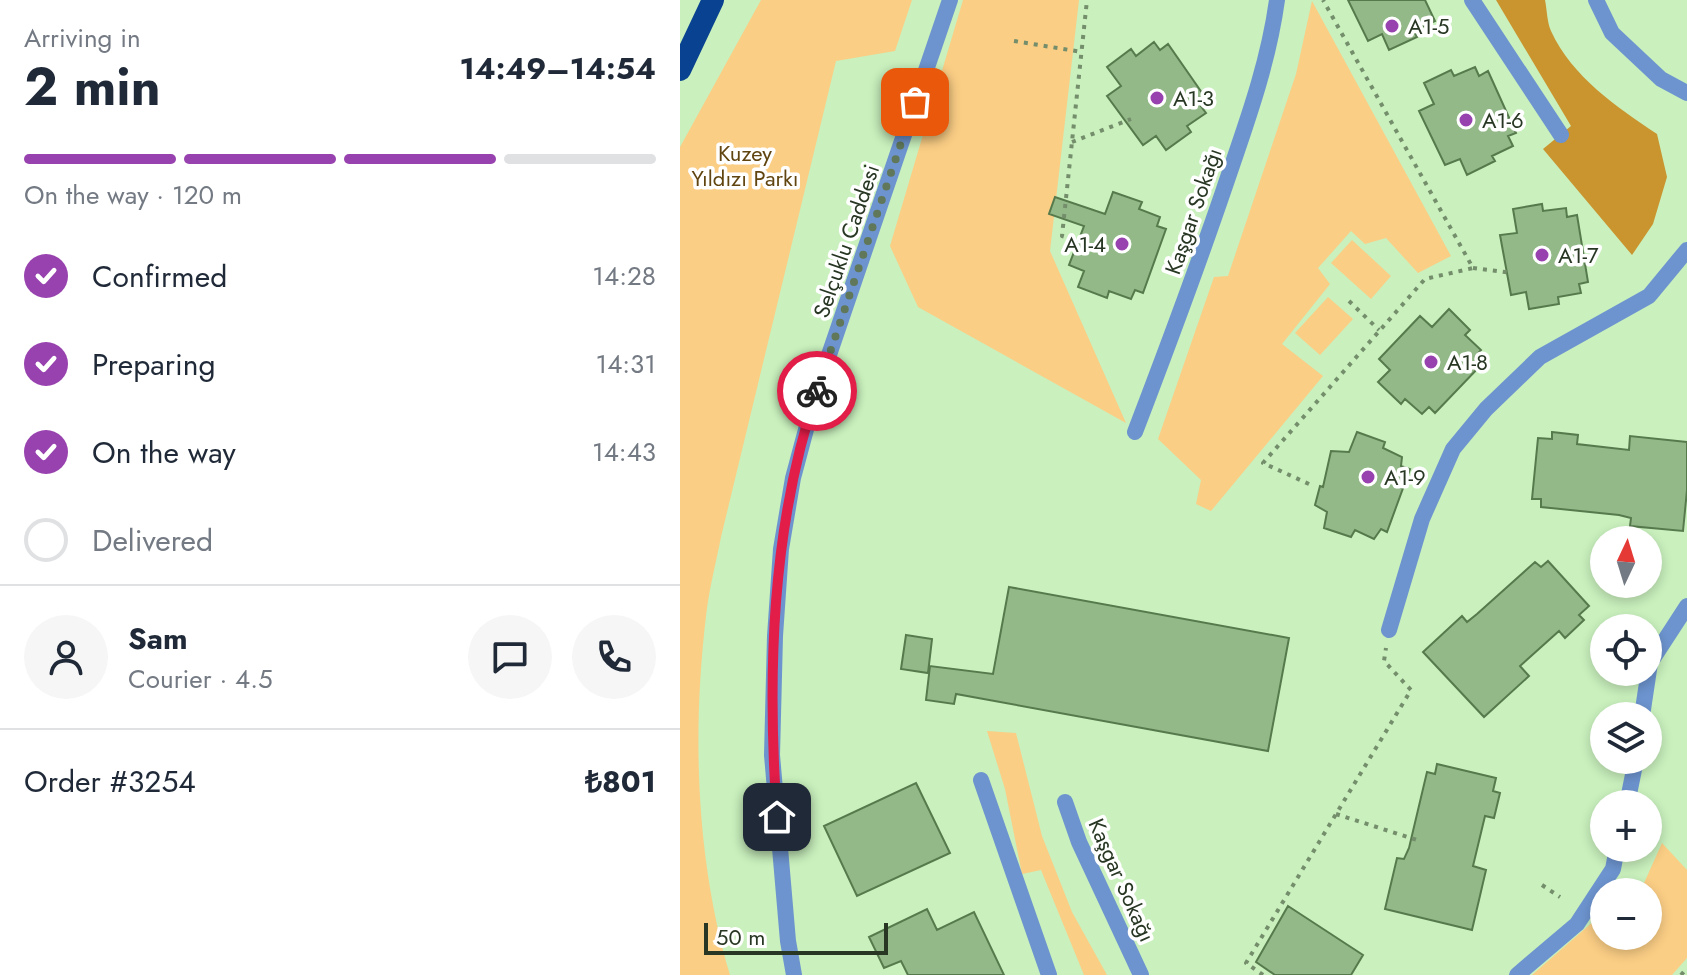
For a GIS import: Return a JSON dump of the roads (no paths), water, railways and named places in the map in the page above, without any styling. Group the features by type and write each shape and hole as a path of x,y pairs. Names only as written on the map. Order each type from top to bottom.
{"highway":[{"path":"680,70 716,0"}],"street":[{"name":"Selçuklu Caddesi","path":"794,975 788,941 772,755 775,636 783,535 793,478 812,408 950,0"},
{"name":"Kaşgar Sokağı","path":"1135,432 1251,114 1266,63 1277,0"},
{"path":"1472,0 1561,135"},
{"path":"1596,0 1612,33 1661,79 1687,93"},
{"path":"1389,630 1422,519 1453,449 1486,409 1540,357 1649,296 1687,250"},
{"path":"1644,702 1650,663 1687,606"},
{"path":"981,780 1049,975"},
{"name":"Kaşgar Sokağı","path":"1065,802 1079,842 1141,975"},
{"path":"1517,975 1577,924 1613,869 1614,862"}],"place":[{"name":"A1-5","path":"1392,26"},
{"name":"A1-3","path":"1157,98"},
{"name":"A1-6","path":"1466,120"},
{"name":"A1-4","path":"1122,244"},
{"name":"A1-7","path":"1542,255"},
{"name":"A1-8","path":"1431,362"},
{"name":"A1-9","path":"1368,477"}],"park label":[{"name":"Kuzey Yıldızı Parkı","path":"745,166"}]}
